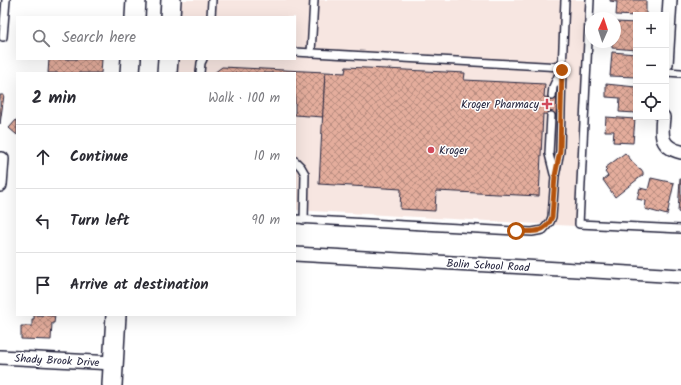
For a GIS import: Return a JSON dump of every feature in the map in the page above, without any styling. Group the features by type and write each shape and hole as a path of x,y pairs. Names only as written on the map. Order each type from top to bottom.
{"main road":[{"path":"134,16 136,0"},
{"path":"170,16 171,0"},
{"path":"130,72 131,60"},
{"path":"167,72 168,60"},
{"path":"112,385 116,316"}],"street":[{"path":"667,48 670,0"},
{"path":"663,120 662,138 668,146 681,152"},
{"path":"0,185 1,159"},
{"name":"Bolin School Road","path":"296,254 681,276"},
{"name":"Shady Brook Drive","path":"0,357 113,363"}],"lane":[{"path":"3,37 6,0"},
{"path":"211,16 212,0"},
{"path":"312,53 314,0"},
{"path":"296,219 538,232 547,226 552,217 555,176 560,151 565,0"},
{"path":"590,0 579,224 681,229"},
{"path":"296,52 562,68"},
{"path":"200,72 202,60"},
{"path":"552,96 553,87 562,68"},
{"path":"669,72 681,73"},
{"path":"551,116 549,154 555,176"},
{"path":"296,162 306,174 304,220"}],"shaded area":[{"path":"181,0 587,0 586,12 585,12 575,226 296,210 296,72 177,72 177,60 296,60 296,16 180,16"}],"building":[{"path":"646,0 646,12 633,12 633,16 621,15 621,12 616,12 617,2 610,1"},
{"path":"621,22 633,23 633,50 612,48 621,48"},
{"path":"612,52 633,54 633,77 610,76"},
{"path":"49,60 102,60 101,72 48,72"},
{"path":"222,67 325,72 323,117 296,115 296,72 215,72"},
{"name":"Kroger","path":"346,67 465,73 464,80 545,84 544,97 557,98 556,115 543,114 539,196 436,191 435,211 400,209 401,189 319,184 325,72 345,73"},
{"path":"606,84 633,87 633,113 619,112 620,98 606,97"},
{"path":"0,95 4,95 0,124"},
{"path":"606,117 635,120 633,143 613,142 614,131 605,131"},
{"path":"16,120 16,134 9,128"},
{"path":"625,153 638,168 641,169 643,175 615,197 603,180 608,176 605,172 607,170 605,168"},
{"path":"651,178 674,183 667,215 645,209 646,201 637,199 640,188 648,190"},
{"path":"681,179 681,213 678,212"},
{"path":"34,316 55,316 54,323 52,323 51,340 21,339 21,326 32,326 32,319 34,319"}],"place":[{"name":"Kroger Pharmacy","path":"547,104"},
{"name":"Kroger","path":"431,150"}],"route":[{"path":"516,231 538,232 547,226 552,217 555,176 560,151 562,70"}]}
